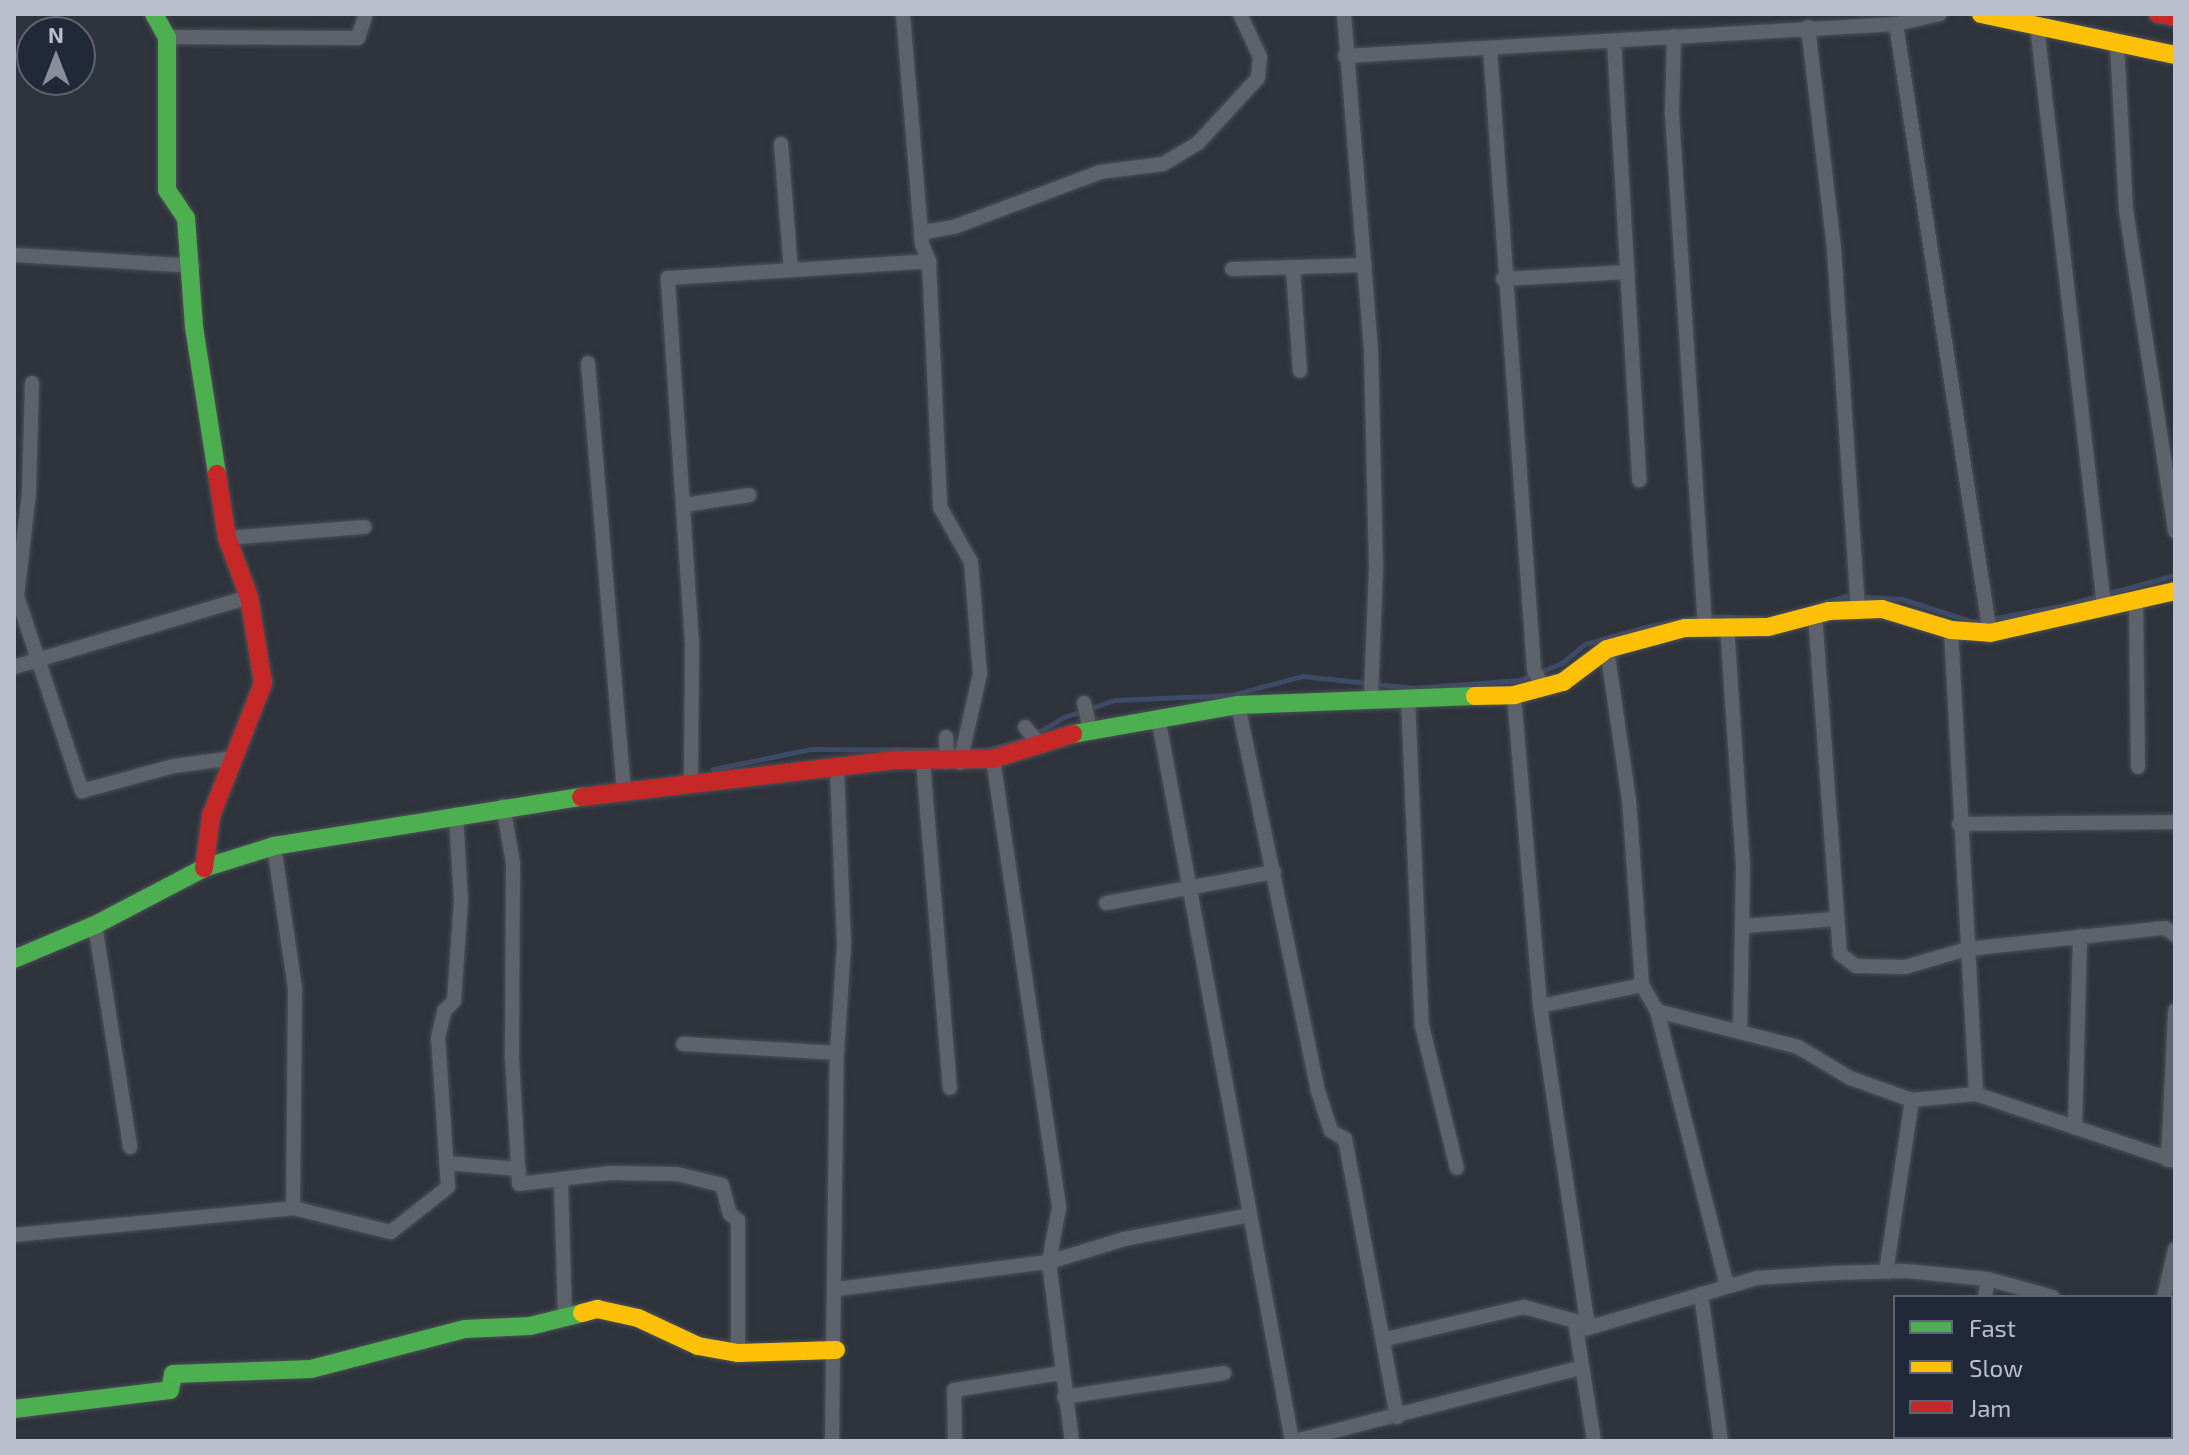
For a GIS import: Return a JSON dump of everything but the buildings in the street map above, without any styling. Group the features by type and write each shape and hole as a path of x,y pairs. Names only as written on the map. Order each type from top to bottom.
{"street":[{"path":"154,14 167,37 167,190 186,218 193,266 194,327 227,538 249,597 263,683 211,816 204,868"},
{"path":"167,37 358,38 366,14"},
{"path":"903,14 925,232 922,244 929,261 940,507 971,562 980,674 958,756"},
{"path":"925,232 954,227 1100,172 1163,164 1198,143 1258,78 1260,57 1240,14"},
{"path":"1344,14 1345,56 1365,265 1376,567 1371,698"},
{"path":"1345,56 1896,24 1940,14"},
{"path":"1981,14 2175,55"},
{"path":"2158,14 2175,17"},
{"path":"1896,24 1990,633"},
{"path":"2037,26 2104,606"},
{"path":"1808,27 1834,249 1858,609"},
{"path":"1674,36 1672,114 1704,620"},
{"path":"1614,41 1639,480"},
{"path":"2117,44 2126,210 2175,531"},
{"path":"1490,48 1503,279 1534,670 1543,687"},
{"path":"781,144 791,270"},
{"path":"14,255 193,266"},
{"path":"691,783 692,643 668,278 929,261"},
{"path":"1232,269 1365,265"},
{"path":"1293,269 1300,371"},
{"path":"1503,279 1628,272"},
{"path":"588,363 624,790"},
{"path":"32,383 29,493 17,596 82,791 174,766 233,758"},
{"path":"684,505 749,495"},
{"path":"227,538 365,527"},
{"path":"14,959 95,925 204,868 274,846 456,814 624,790 837,767 958,756 993,759 1090,729 1238,705 1514,695 1563,682 1607,649 1704,620 1727,625 1768,627 1815,614 1882,609 1951,630 1990,633 2175,591"},
{"path":"14,667 249,597"},
{"path":"2136,602 2138,767"},
{"path":"1815,614 1840,954 1856,966 1905,967 1967,949 2165,928 2175,935"},
{"path":"1727,625 1737,726 1744,926 1740,1032"},
{"path":"1951,630 1959,824 1976,1094"},
{"path":"1607,649 1629,799 1642,985 1657,1011 1727,1286"},
{"path":"1514,695 1540,1006 1581,1324 1579,1368 1594,1441"},
{"path":"1408,698 1422,1026 1457,1168"},
{"path":"1084,703 1090,729"},
{"path":"1238,705 1317,1088 1331,1131 1345,1139 1386,1339 1397,1417"},
{"path":"1158,717 1294,1441 1579,1368"},
{"path":"1025,727 1041,746"},
{"path":"946,737 958,756"},
{"path":"993,759 1059,1208 1049,1262 1072,1441"},
{"path":"923,761 950,1088"},
{"path":"832,1441 837,1289 837,1053 844,944 837,767"},
{"path":"503,806 513,863 512,1058 519,1184 561,1182 610,1173 677,1174 722,1185 730,1214 738,1220 738,1353"},
{"path":"14,1235 293,1208 391,1232 448,1187 438,1038 444,1011 454,1001 461,901 456,814"},
{"path":"1959,824 2175,822"},
{"path":"274,846 295,988 293,1208"},
{"path":"1106,903 1274,872"},
{"path":"1744,926 1836,919"},
{"path":"95,925 130,1147"},
{"path":"2075,1128 2080,936"},
{"path":"1540,1006 1642,985"},
{"path":"1657,1011 1798,1047 1850,1078 1912,1100 1976,1094 2172,1161 2175,1010"},
{"path":"683,1044 837,1053"},
{"path":"1886,1272 1912,1100"},
{"path":"446,1163 519,1169"},
{"path":"561,1182 565,1318"},
{"path":"837,1289 1049,1262 1124,1239 1250,1215"},
{"path":"2164,1295 2175,1249"},
{"path":"1386,1339 1524,1307 1581,1324 1757,1278 1886,1272 1988,1279 2046,1295"},
{"path":"1985,1295 1988,1279"},
{"path":"1701,1294 1721,1441"},
{"path":"14,1409 136,1398 170,1390 173,1374 311,1369 465,1329 530,1326 597,1309 638,1318 698,1346 738,1353 836,1350"},
{"path":"955,1441 954,1390 1061,1373"},
{"path":"1064,1397 1224,1373"}],"waterway":[{"path":"1817,605 1845,596 1902,599 1974,622 2065,605 2175,575"},
{"path":"713,769 811,749 986,750 1025,740 1064,717 1115,700 1232,695 1302,676 1414,688 1519,680 1562,663 1585,644 1645,627 1704,616 1762,618"}],"traffic: fast":[{"path":"154,14 167,37 167,190 186,218 194,327 217,474"},
{"path":"1073,734 1238,705 1475,696"},
{"path":"14,959 95,925 204,868 274,846 581,797"},
{"path":"14,1409 170,1390 173,1374 311,1369 465,1329 530,1326 582,1313"}],"traffic: slow":[{"path":"1981,14 2175,55"},
{"path":"1475,696 1514,695 1563,682 1607,649 1685,628 1768,627 1829,611 1882,609 1951,630 1990,633 2175,591"},
{"path":"582,1313 597,1309 638,1318 698,1346 738,1353 836,1350"}],"traffic: jam":[{"path":"2158,14 2175,17"},
{"path":"204,868 211,816 263,683 249,597 227,538 217,474"},
{"path":"581,797 898,760 993,759 1073,734"}]}
